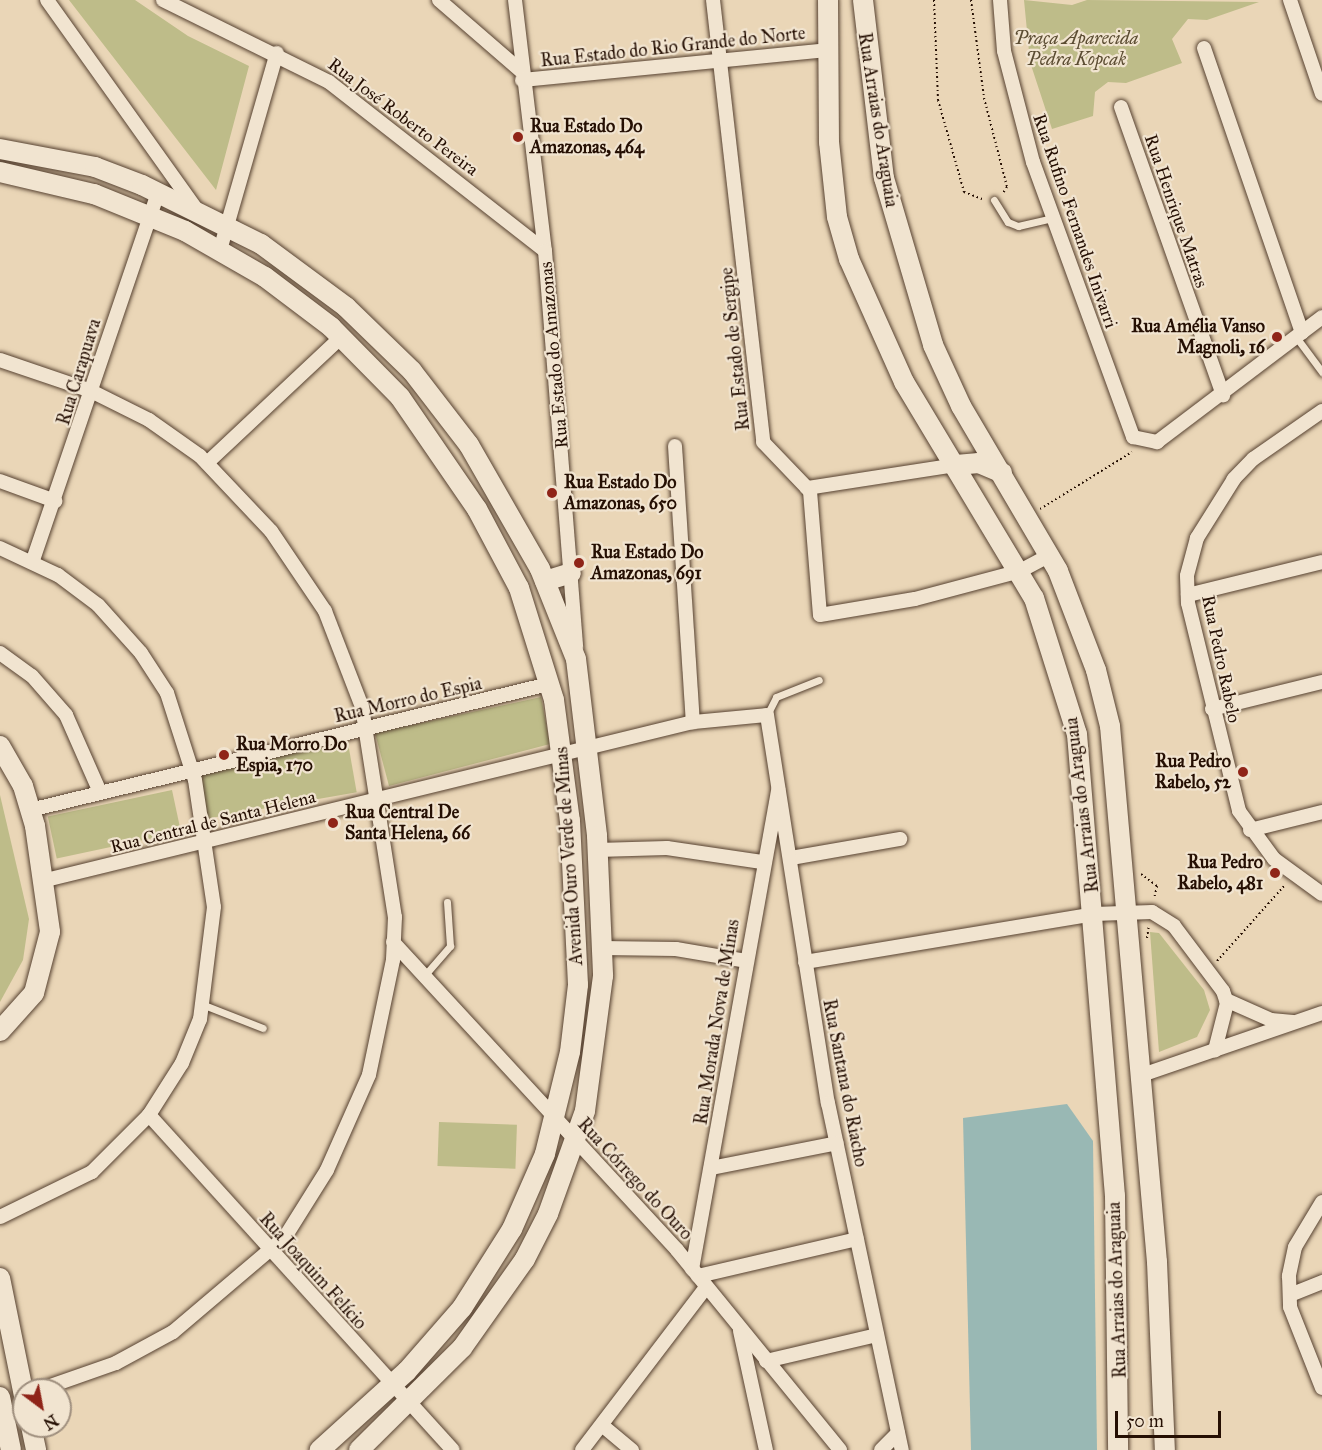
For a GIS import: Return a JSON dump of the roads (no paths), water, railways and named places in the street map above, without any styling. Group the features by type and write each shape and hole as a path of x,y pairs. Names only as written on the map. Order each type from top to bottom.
{"main road":[{"name":"Rua Arraias do Araguaia","path":"828,0 829,142 837,217 849,259 904,382 1020,571 1063,678 1077,734 1094,915 1115,1196 1118,1450"},
{"name":"Rua Arraias do Araguaia","path":"863,0 884,178 901,250 933,345 1002,473 1050,555 1096,670 1110,726 1142,1075 1165,1450"},
{"path":"0,149 95,167 158,192 227,227 321,287 412,371 489,477 545,581 576,658 549,684"},
{"name":"Avenida Ouro Verde de Minas","path":"0,172 58,183 150,216 220,250 299,301 341,337 406,405 477,509 519,588 549,684 564,753 578,985 555,1119 527,1200 487,1273 392,1385 320,1450"},
{"path":"956,465 979,464 1002,473"},
{"path":"545,581 571,573"},
{"name":"Rua Estado do Amazonas","path":"576,658 588,747"},
{"path":"0,746 30,810 46,880 50,932 44,968 21,1012 0,1031"},
{"name":"Avenida Ouro Verde de Minas","path":"358,1450 409,1403 462,1348 525,1259 575,1141 598,1037 602,948 597,850 588,747"},
{"path":"0,1278 21,1378"},
{"path":"0,1400 11,1450"}],"street":[{"path":"47,0 198,212"},
{"name":"Rua José Roberto Pereira","path":"163,0 277,53 329,82 545,251"},
{"path":"439,0 522,76"},
{"name":"Rua Estado do Amazonas","path":"515,0 522,76 545,251 576,658"},
{"name":"Rua Estado de Sergipe","path":"713,0 763,442 807,488"},
{"name":"Rua Rufino Fernandes Inivarri","path":"1000,0 1017,106 1053,218 1126,426 1144,443 1157,442 1223,395"},
{"path":"1290,0 1322,94"},
{"path":"1204,48 1299,335"},
{"name":"Rua Estado do Rio Grande do Norte","path":"522,76 828,50"},
{"path":"220,250 277,53"},
{"name":"Rua Henrique Matras","path":"1121,107 1223,395"},
{"name":"Rua Carapuava","path":"33,560 55,501 158,192"},
{"path":"1223,395 1322,317"},
{"path":"207,463 341,337"},
{"path":"0,360 91,391 149,420 207,463 271,531 325,611 343,648 366,728 378,800 393,942 382,1018 357,1110 327,1170 270,1252 173,1332 116,1363 72,1378"},
{"name":"Rua Pedro Rabelo","path":"1322,411 1253,459 1211,510 1197,538 1188,594 1212,709 1239,811 1250,830 1293,876 1322,894"},
{"path":"675,446 693,722"},
{"path":"956,465 807,488 821,616 1020,571 1050,555"},
{"path":"0,481 55,501"},
{"path":"0,548 33,560 98,605 141,653 167,693 192,770 207,842 214,941 204,1005 182,1063 149,1115 92,1172 0,1217"},
{"path":"1188,594 1322,562"},
{"path":"0,653 32,676 66,715 100,792"},
{"path":"1212,709 1322,682"},
{"name":"Rua Morro do Espia","path":"30,810 549,684"},
{"name":"Rua Central de Santa Helena","path":"46,880 693,722 769,718"},
{"name":"Rua Santana do Riacho","path":"769,718 780,780 805,962 837,1143 902,1450"},
{"name":"Rua Morada Nova de Minas","path":"582,1450 603,1426 699,1277 711,1168 762,862 780,780"},
{"path":"1250,830 1322,812"},
{"path":"791,858 900,839"},
{"path":"597,850 667,848 762,862"},
{"path":"805,962 1094,915 1128,911 1152,912 1174,926 1209,970 1226,1000 1271,1020 1298,1022"},
{"name":"Rua Córrego do Ouro","path":"393,942 699,1277 739,1329 840,1450"},
{"path":"602,948 675,949 746,961"},
{"path":"1215,1050 1226,1000"},
{"path":"1142,1075 1322,1013"},
{"name":"Rua Joaquim Felício","path":"149,1115 270,1252 453,1450"},
{"path":"711,1168 837,1143"},
{"path":"1322,1202 1295,1247 1290,1295 1301,1343 1322,1388"},
{"path":"699,1277 857,1239"},
{"path":"1290,1295 1322,1282"},
{"path":"739,1329 766,1450"},
{"path":"766,1361 877,1335"},
{"path":"603,1426 632,1450"},
{"path":"881,1450 898,1433"}],"lane":[{"path":"994,200 1008,222 1018,226 1053,218"},
{"path":"1299,335 1322,372"},
{"path":"769,718 776,697 819,680"},
{"path":"424,976 450,946 447,902"},
{"path":"204,1005 263,1028"}],"water":[{"path":"1067,1104 1093,1141 1097,1450 971,1450 963,1118"}],"place":[{"name":"Rua Estado Do Amazonas, 464","path":"518,137"},
{"name":"Rua Amélia Vanso Magnoli, 16","path":"1277,337"},
{"name":"Rua Estado Do Amazonas, 650","path":"552,493"},
{"name":"Rua Estado Do Amazonas, 691","path":"579,563"},
{"name":"Rua Morro Do Espia, 170","path":"224,755"},
{"name":"Rua Pedro Rabelo, 52","path":"1243,772"},
{"name":"Rua Central De Santa Helena, 66","path":"333,823"},
{"name":"Rua Pedro Rabelo, 481","path":"1275,873"}],"park label":[{"name":"Praça Aparecida Pedra Kopcak","path":"1076,49"}]}
